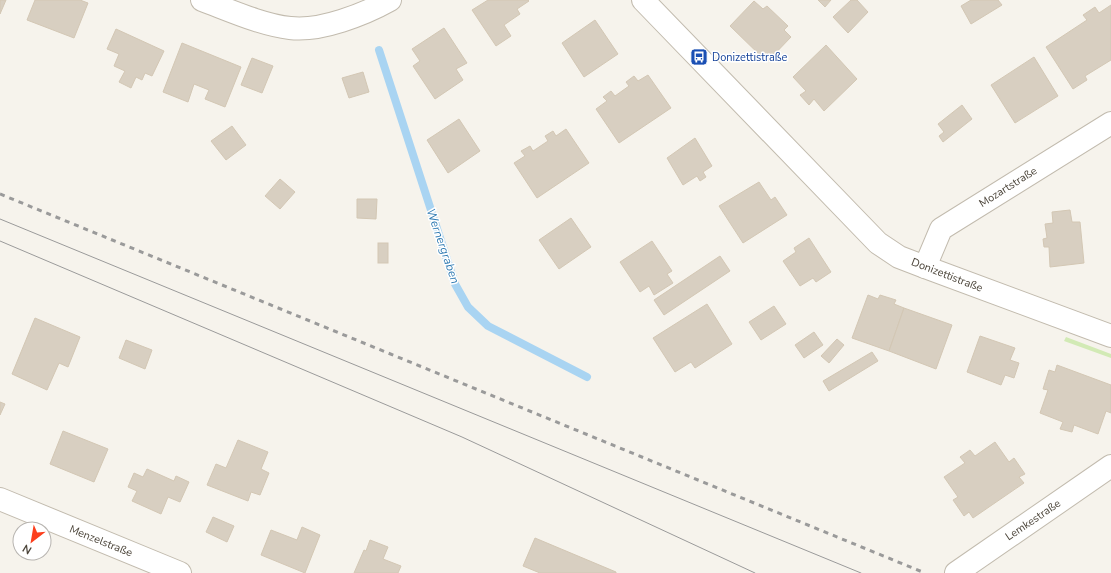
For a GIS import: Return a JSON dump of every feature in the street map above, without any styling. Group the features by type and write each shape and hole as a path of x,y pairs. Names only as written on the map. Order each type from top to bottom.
{"street":[{"path":"202,0 253,19 291,28 318,27 377,7 390,0"},
{"name":"Donizettistraße","path":"643,0 878,243 899,257 1111,336"},
{"name":"Mozartstraße","path":"925,267 941,229 1111,123"},
{"name":"Lemkestraße","path":"956,573 1111,466"},
{"name":"Menzelstraße","path":"0,499 180,573"}],"green space":[{"path":"1066,337 1111,354 1111,358 1064,341"}],"building":[{"path":"0,0 6,0 0,14"},
{"path":"35,0 80,0 88,3 74,38 27,20"},
{"path":"488,0 529,1 517,9 520,14 504,25 511,36 496,46 472,10"},
{"path":"818,0 831,0 825,7"},
{"path":"851,0 857,0 868,12 848,33 833,17"},
{"path":"971,0 998,0 1002,5 971,24 961,6"},
{"path":"754,1 763,9 767,6 788,26 784,30 791,37 767,62 730,26"},
{"path":"1111,5 1111,60 1085,76 1087,80 1073,89 1046,47 1087,20 1083,15 1095,7 1099,13"},
{"path":"595,20 618,54 584,77 562,43"},
{"path":"444,28 467,63 456,69 463,80 435,99 413,66 420,61 412,49"},
{"path":"116,29 164,51 152,76 145,73 142,80 136,77 131,88 119,82 125,71 114,66 119,54 107,49"},
{"path":"182,43 241,67 225,107 205,99 209,90 194,84 188,102 163,92"},
{"path":"826,45 857,79 824,111 814,99 809,105 800,95 806,91 793,77"},
{"path":"1034,57 1058,96 1015,123 991,85"},
{"path":"252,58 273,66 262,93 241,85"},
{"path":"363,72 369,92 349,98 342,78"},
{"path":"648,75 671,108 619,143 596,109 607,101 603,97 611,91 615,96 629,86 626,82 634,76 638,81"},
{"path":"962,105 972,119 943,142 939,136 944,132 938,124"},
{"path":"459,119 480,151 448,173 427,140"},
{"path":"232,126 246,145 226,160 211,141"},
{"path":"566,129 589,163 537,198 514,163 525,156 521,151 530,146 533,151 548,141 545,136 553,131 556,136"},
{"path":"695,138 712,166 703,172 706,177 700,181 697,176 683,185 667,158"},
{"path":"280,179 295,192 280,209 265,196"},
{"path":"759,182 771,200 775,197 787,215 743,243 719,206"},
{"path":"357,199 377,199 376,219 357,218"},
{"path":"1070,210 1072,222 1080,222 1084,263 1050,267 1049,247 1044,247 1043,239 1047,238 1045,224 1053,223 1052,212"},
{"path":"571,218 591,247 559,269 539,240"},
{"path":"809,238 831,272 816,282 813,278 800,286 783,261 796,252 794,248"},
{"path":"652,241 672,271 667,274 673,283 654,295 649,286 640,292 620,262"},
{"path":"378,243 388,243 388,263 378,263"},
{"path":"720,256 730,271 664,315 654,300"},
{"path":"868,295 878,299 880,295 896,300 894,304 904,308 889,351 852,338"},
{"path":"707,304 732,344 695,368 691,362 675,372 653,338"},
{"path":"774,306 786,324 761,340 749,322"},
{"path":"904,308 952,325 936,369 889,351"},
{"path":"35,318 80,337 68,367 59,363 47,390 12,374"},
{"path":"814,332 823,345 804,358 795,345"},
{"path":"980,336 1015,348 1010,360 1019,363 1014,378 1005,375 1001,385 967,372"},
{"path":"837,339 844,345 829,363 821,356"},
{"path":"126,340 152,350 145,369 119,358"},
{"path":"872,352 878,361 829,391 823,381"},
{"path":"1057,365 1111,385 1111,413 1106,411 1098,434 1074,425 1072,432 1060,429 1063,422 1040,413 1048,390 1043,389 1049,370 1055,372"},
{"path":"0,402 5,404 0,415"},
{"path":"63,431 108,449 94,482 50,464"},
{"path":"238,440 268,452 261,469 269,473 260,495 251,492 248,501 207,485 216,464 226,468"},
{"path":"995,442 1009,462 1014,458 1025,474 1019,477 1024,483 973,518 969,512 964,516 953,500 958,497 944,477 965,463 960,457 970,450 975,456"},
{"path":"147,469 174,481 176,476 189,482 180,502 168,497 161,514 132,501 137,491 128,487 134,473 143,477"},
{"path":"213,517 234,526 227,542 206,532"},
{"path":"302,527 320,535 305,573 261,555 271,530 297,540"},
{"path":"535,538 616,573 540,573 523,566"},
{"path":"370,540 388,547 383,559 401,566 398,573 354,573"}],"waterway":[{"name":"Wernergraben","path":"379,50 455,284 468,307 488,326 587,377"}],"tram line":[{"path":"0,219 861,573"},
{"path":"0,241 462,437 755,573"}],"railway":[{"path":"0,194 925,573"}],"place":[{"name":"Donizettistraße","path":"699,57"}]}
